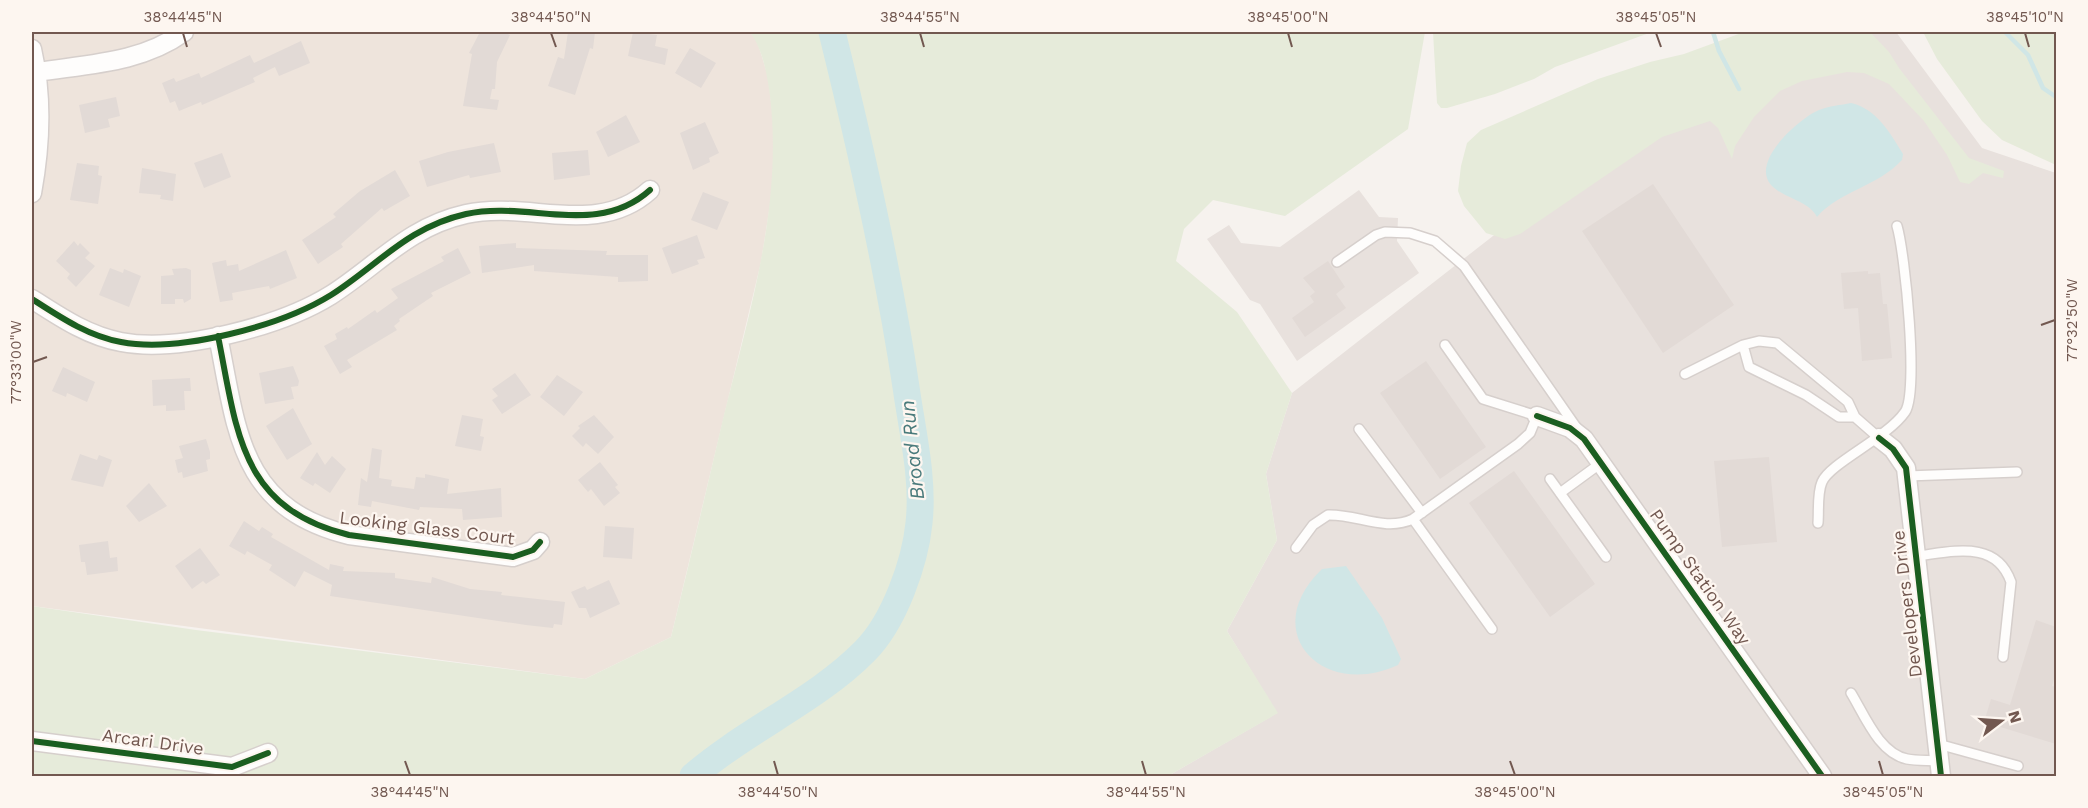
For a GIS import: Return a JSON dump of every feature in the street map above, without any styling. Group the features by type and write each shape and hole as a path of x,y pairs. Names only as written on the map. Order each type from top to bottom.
{"street":[{"path":"37,72 140,56 184,32"},
{"path":"32,49 37,72 40,136 32,193"},
{"path":"32,299 72,324 120,342 151,346 218,336 280,320 311,306 356,278 394,246 439,222 484,211 595,216 626,207 650,190"},
{"name":"Looking Glass Court","path":"218,336 239,441 257,476 287,509 306,521 349,535 513,557 523,555 540,542"},
{"name":"Pump Station Way","path":"1537,416 1570,428 1584,439 1822,777"},
{"name":"Developers Drive","path":"1879,438 1900,457 1907,476 1940,761"},
{"name":"Arcari Drive","path":"32,741 232,767 268,753"}],"lane":[{"path":"1818,523 1822,483 1833,468 1879,438 1899,419 1910,402 1906,276 1897,226"},
{"path":"1337,262 1376,235 1385,232 1410,233 1435,241 1464,267 1584,439"},
{"path":"1685,374 1743,345 1759,341 1777,343 1848,402 1855,417 1879,438"},
{"path":"1296,548 1313,525 1329,515 1394,525 1418,516 1530,433 1537,416 1484,399 1445,345"},
{"path":"1743,345 1749,367 1806,395 1839,417 1855,417"},
{"path":"1359,429 1492,629"},
{"path":"1560,493 1601,463"},
{"path":"1907,476 2017,472"},
{"path":"1550,479 1606,557"},
{"path":"1916,556 1980,551 1995,557 2007,570 2011,582 2003,657"},
{"path":"1851,693 1884,746 1894,755 1908,759 2018,766"}],"shaded area":[{"path":"32,32 750,32 757,41 768,76 774,126 773,186 761,262 671,637 585,679 32,606"},
{"path":"1754,32 1896,32 1982,148 2056,173 2056,776 1168,776 1277,713 1227,631 1277,540 1266,474 1292,393"},
{"path":"1851,103 1868,111 1882,123 1903,154 1902,160 1881,177 1836,201 1817,217 1808,207 1782,194 1771,185 1766,175 1767,164 1780,142 1801,122 1819,110"},
{"path":"1359,190 1379,217 1398,218 1397,241 1419,273 1297,361 1260,304 1250,300 1207,239 1229,225 1241,243 1280,247"},
{"path":"1346,566 1382,618 1401,659 1398,665 1370,673 1345,673 1323,666 1307,653 1297,636 1296,615 1303,592 1322,569"}],"green space":[{"path":"750,32 1425,32 1408,129 1285,216 1213,200 1184,229 1176,261 1237,312 1292,393 1266,474 1277,540 1227,631 1278,713 1168,776 32,776 32,606 196,630 585,679 671,637 753,299 768,219 773,137 770,96 761,54"},
{"path":"1433,32 1652,32 1555,67 1534,79 1495,94 1441,108 1437,103"},
{"path":"1744,32 1870,32 1889,52 1969,158 2004,171 2003,178 1983,173 1969,184 1960,182 1947,155 1924,121 1889,84 1864,73 1847,72 1802,81 1780,91 1754,117 1735,146 1732,159 1718,128 1710,121 1662,137 1520,234 1505,239 1486,233 1464,206 1458,191 1461,166 1467,143 1481,130 1598,79 1650,62 1684,54"},
{"path":"1923,32 2056,32 2056,165 2002,140 1982,121 1937,59"}],"building":[{"path":"480,32 503,32 510,35 497,62 495,89 492,89 490,99 499,100 497,110 463,106 472,54 469,53"},
{"path":"568,32 595,32 593,49 590,48 575,95 548,86 558,57 564,59"},
{"path":"633,32 657,35 655,46 668,49 665,65 628,56"},
{"path":"301,41 310,63 279,76 275,67 253,78 255,82 202,105 201,102 179,111 175,101 170,103 162,83 174,78 176,82 199,73 201,78 250,55 254,63"},
{"path":"690,48 716,63 701,88 675,73"},
{"path":"116,97 120,116 108,119 110,127 85,133 79,105"},
{"path":"626,115 640,142 608,157 596,132"},
{"path":"705,122 719,153 709,158 710,162 693,170 680,133"},
{"path":"494,143 501,172 470,178 469,175 427,187 419,161 448,152"},
{"path":"588,150 590,175 554,180 552,153"},
{"path":"222,153 231,177 204,188 194,163"},
{"path":"77,163 99,166 98,175 102,176 98,204 70,200"},
{"path":"142,168 176,174 173,201 160,199 161,195 139,193"},
{"path":"395,170 410,196 384,211 382,208 341,244 343,247 318,264 302,240 336,217 333,214 360,191"},
{"path":"1653,184 1734,305 1663,353 1582,231"},
{"path":"703,192 729,202 717,230 691,220"},
{"path":"697,235 705,258 697,260 699,264 672,274 662,248"},
{"path":"74,241 78,246 80,243 90,253 85,258 95,266 76,287 67,278 70,274 56,261"},
{"path":"516,243 516,248 607,251 606,255 648,255 648,281 618,282 618,277 534,271 534,265 482,273 479,246"},
{"path":"458,248 471,273 431,293 433,296 399,319 400,321 394,326 397,330 347,360 352,367 340,374 324,346 337,339 335,334 347,327 348,329 375,310 377,313 398,298 391,289 444,261 441,257"},
{"path":"286,250 297,278 270,289 269,286 232,293 233,300 220,302 212,263 226,260 227,266 238,264 239,271"},
{"path":"1328,261 1345,287 1336,294 1346,308 1305,337 1292,318 1314,302 1310,296 1315,292 1303,278"},
{"path":"110,268 123,273 124,269 141,276 129,307 99,295"},
{"path":"172,269 191,270 191,299 184,303 183,299 175,299 175,304 161,304 161,276 174,275"},
{"path":"1868,271 1868,274 1880,273 1883,304 1887,304 1892,358 1862,361 1858,308 1844,309 1841,273"},
{"path":"1426,361 1486,447 1440,479 1380,393"},
{"path":"293,366 299,381 298,386 291,387 294,399 265,404 259,373"},
{"path":"63,367 95,382 87,402 67,393 66,397 52,391"},
{"path":"515,373 531,395 502,414 492,400 498,396 492,389"},
{"path":"557,375 583,392 564,416 540,397"},
{"path":"190,378 191,391 184,391 185,410 166,411 166,405 153,406 152,380"},
{"path":"293,408 312,444 287,460 266,426"},
{"path":"462,415 483,419 480,436 484,437 481,451 455,446"},
{"path":"594,415 614,437 598,454 586,443 583,447 572,436 580,428 578,426"},
{"path":"206,439 210,452 210,459 206,460 208,471 183,478 182,472 178,473 175,460 183,458 179,446"},
{"path":"372,448 382,450 379,478 392,480 391,486 414,489 416,477 425,478 425,474 449,479 447,494 501,488 502,517 463,520 462,509 420,507 419,510 372,501 371,507 358,505 361,478 367,482"},
{"path":"317,452 325,465 332,456 346,469 330,493 315,483 313,486 300,478"},
{"path":"80,454 97,460 99,455 112,460 103,487 71,480"},
{"path":"1769,457 1777,542 1722,547 1714,461"},
{"path":"600,462 618,485 615,487 620,493 604,506 591,489 588,492 578,480"},
{"path":"1514,471 1595,584 1550,617 1469,503"},
{"path":"149,483 167,506 139,522 126,506"},
{"path":"244,521 259,531 262,527 273,534 271,537 329,570 330,564 344,567 343,571 395,573 395,578 431,583 432,577 470,589 502,592 501,595 565,602 562,625 554,624 553,628 526,625 330,596 332,585 304,571 295,587 269,570 272,565 247,551 245,555 229,546"},
{"path":"605,526 634,528 632,559 603,557"},
{"path":"108,541 110,558 117,557 118,571 87,575 85,562 81,562 79,545"},
{"path":"200,548 220,575 206,584 203,581 192,589 175,566"},
{"path":"609,580 620,604 590,618 586,608 579,608 571,592 585,586 587,590"},
{"path":"2036,620 2056,627 2056,672 2052,686 2056,687 2056,744 1984,722 1991,699 2010,705"}],"waterway":[{"name":"Broad Run","path":"693,776 735,744 825,685 865,651 894,608 908,573 917,539 920,506 919,472 899,342 873,208 832,32"},
{"path":"1713,32 1719,51 1739,89"},
{"path":"2005,32 2028,55 2043,88 2056,97"}],"cycle path":[{"path":"32,299 75,325 121,342 171,344 200,340 258,326 310,306 331,295 410,237 445,220 490,211 561,215 608,212 629,204 650,190"},
{"path":"218,336 231,403 249,461 264,485 285,506 313,523 349,535 513,557 533,550 540,542"},
{"path":"1537,416 1570,428 1584,439 1822,776"},
{"path":"1879,438 1893,449 1906,468 1941,776"},
{"path":"32,741 232,767 268,753"}]}
